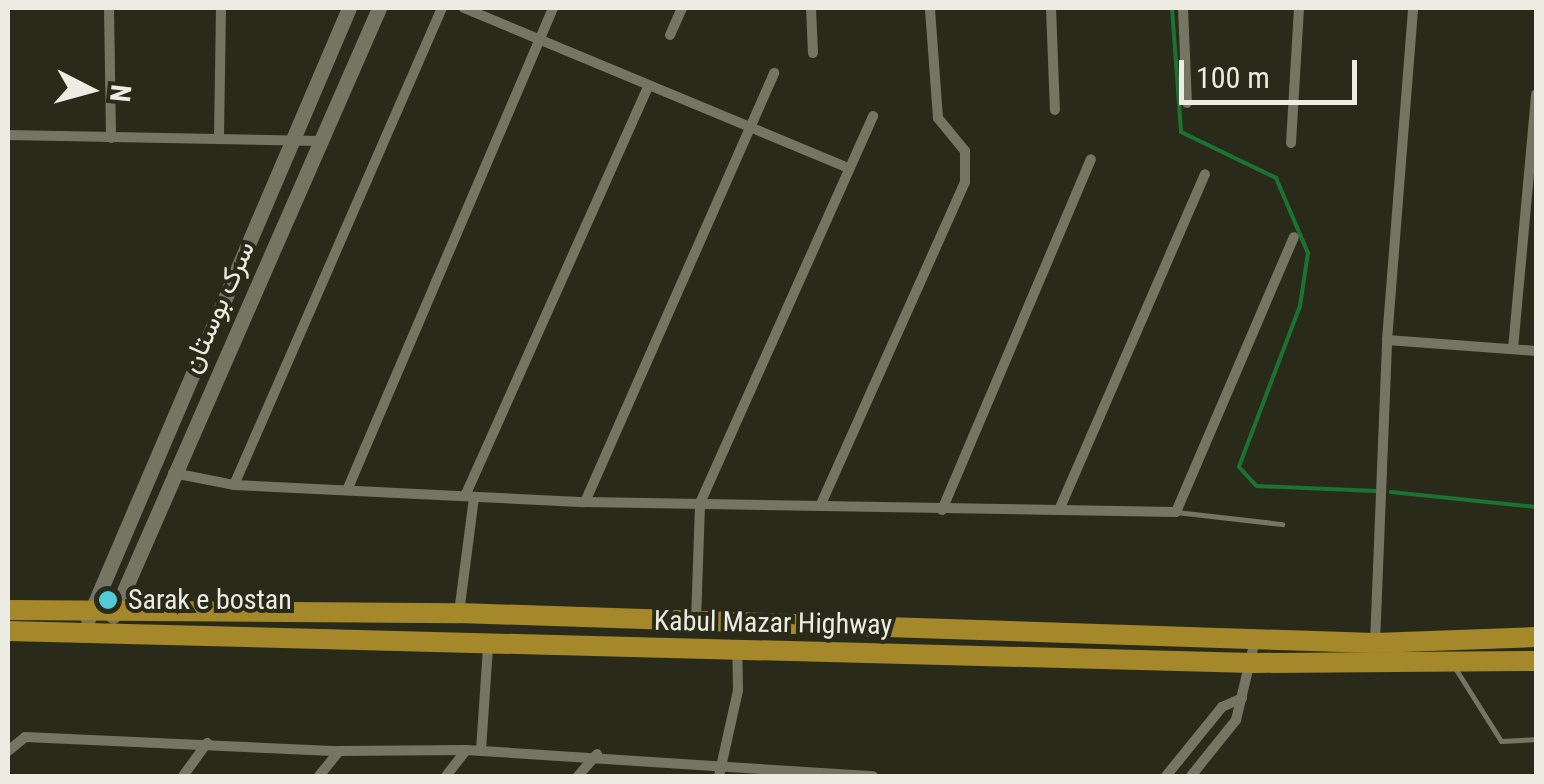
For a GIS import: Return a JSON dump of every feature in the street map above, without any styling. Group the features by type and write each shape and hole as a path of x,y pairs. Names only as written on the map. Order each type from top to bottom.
{"highway":[{"name":"Kabul Mazar Highway","path":"8,632 88,619 113,608 459,613 1375,643 1536,637"},
{"name":"Kabul Mazar Highway","path":"8,610 88,619 112,630 488,646 1454,666 1536,661"},
{"path":"1453,641 1454,666"}],"street":[{"path":"108,8 110,138"},
{"path":"219,135 221,8"},
{"name":"سرک بوستان","path":"88,619 290,138 349,8"},
{"name":"سرک بوستان","path":"112,630 113,608 379,8"},
{"path":"234,485 442,8"},
{"path":"464,8 849,168"},
{"path":"348,488 553,8"},
{"path":"670,35 682,8"},
{"path":"811,8 813,53"},
{"path":"821,504 964,182 965,151 938,118 930,8"},
{"path":"1051,8 1055,110"},
{"path":"1183,8 1188,103"},
{"path":"1291,144 1299,8"},
{"path":"1375,643 1388,340 1413,8"},
{"path":"585,502 774,74"},
{"path":"459,613 469,497 649,85"},
{"path":"1512,349 1536,94"},
{"path":"696,621 700,503 872,116"},
{"path":"8,135 219,135 319,141"},
{"path":"942,510 1091,158"},
{"path":"1059,510 1205,174"},
{"path":"172,473 234,485 585,502 1176,512 1294,237"},
{"path":"1388,340 1536,351"},
{"path":"1190,776 1236,720 1253,663 1255,640"},
{"path":"481,750 488,646"},
{"path":"722,773 738,690 737,649"},
{"path":"1170,775 1222,707 1242,698"},
{"path":"8,751 25,737 339,751 481,750 596,754 722,773 872,776"},
{"path":"183,776 208,743"},
{"path":"446,776 466,750"},
{"path":"319,776 339,751"},
{"path":"578,776 596,754"}],"lane":[{"path":"1176,512 1282,524"},
{"path":"1454,666 1501,741 1536,739"}],"waterway":[{"path":"1172,8 1181,132 1276,178 1308,253 1300,306 1239,467 1257,486 1376,491"},
{"path":"1391,492 1536,507"}],"place":[{"name":"Sarak e bostan","path":"108,600"}]}
